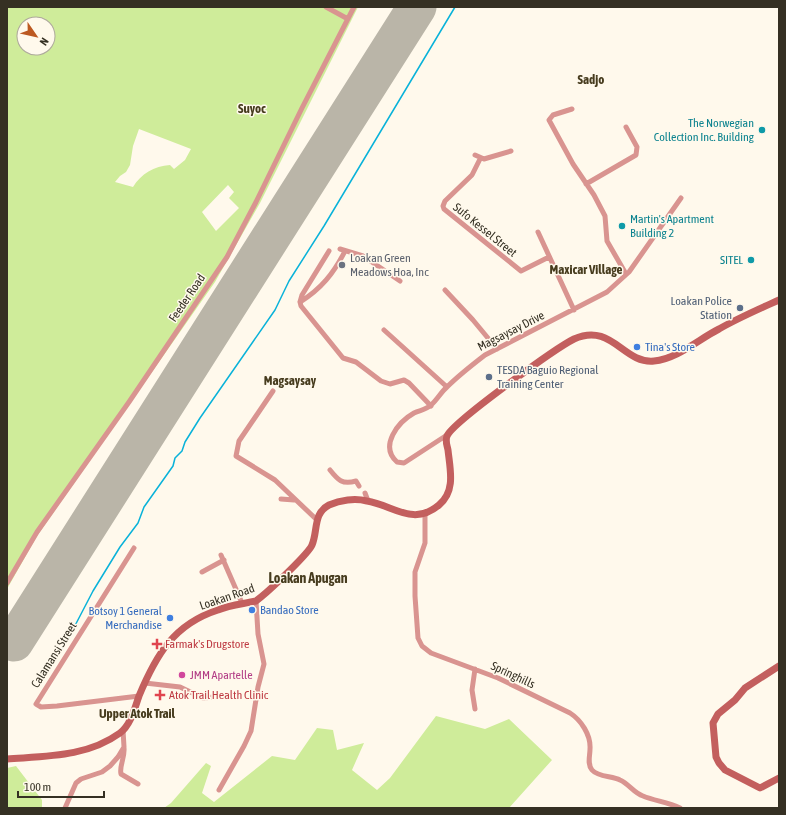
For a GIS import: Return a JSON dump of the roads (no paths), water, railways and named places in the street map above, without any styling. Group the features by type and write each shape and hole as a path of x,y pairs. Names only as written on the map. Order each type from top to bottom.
{"main road":[{"path":"317,520 326,507 339,502 368,500 397,512 411,515 425,514 441,503 450,490 451,480 446,441 448,435 456,425 519,376 573,340 581,337 599,336 612,341 643,360 656,361 671,356 719,329 779,300"},
{"name":"Loakan Road","path":"7,759 78,752 99,746 123,730 129,721 159,653 178,632 211,612 256,601 309,550 314,539 317,520"},
{"path":"779,666 745,688 735,700 718,714 713,723 716,757 721,767 760,788 779,778"}],"street":[{"path":"326,7 348,19"},
{"name":"Feeder Road","path":"7,582 37,532 133,396 227,256 256,202 354,7"},
{"path":"572,109 553,115 549,120 605,216 607,241 626,274"},
{"path":"586,184 636,155 638,147 626,127"},
{"name":"Sufo Kessel Street","path":"511,151 506,151 494,157 477,157 472,175 445,201 443,206 444,209 521,270 549,257"},
{"name":"Magsaysay Drive","path":"448,435 404,463 398,462 391,455 390,444 398,426 414,413 431,406 447,387 471,365 497,349 607,292 626,274 681,198"},
{"path":"538,232 574,310"},
{"path":"300,302 327,280 339,265 343,250 363,256 400,281"},
{"path":"300,302 302,295 329,251"},
{"path":"445,290 497,349"},
{"path":"300,302 343,358 356,362 381,381 390,384 404,380 431,406"},
{"path":"384,330 447,387"},
{"path":"273,391 239,441 236,456 275,480 294,500 317,520"},
{"path":"330,470 340,481 344,483 356,481 359,486"},
{"path":"365,493 368,500"},
{"path":"281,499 294,500"},
{"name":"Springhills","path":"425,514 425,543 414,578 418,638 422,646 428,651 498,678 577,717 587,735 590,744 589,763 595,772 622,781 641,796 660,800 680,808"},
{"name":"Calamansi Street","path":"134,548 36,704 41,706 57,706 139,696"},
{"path":"221,555 242,604"},
{"path":"202,572 224,560"},
{"path":"218,790 244,746 251,731 258,687 264,664 258,634 256,601"},
{"path":"475,669 472,681 475,709"},
{"path":"145,683 180,688 203,698 214,697"},
{"path":"123,730 125,757 120,770 121,774 138,784"},
{"path":"65,808 76,783 81,779 102,772 110,766 124,746"}],"waterway":[{"path":"53,662 68,639 93,591 120,547 138,523 144,507 173,466 175,458 182,451 185,442 200,418 275,310 289,281 324,226 455,7"}],"place":[{"name":"The Norwegian Collection Inc. Building","path":"762,130"},
{"name":"Martin's Apartment Building 2","path":"622,226"},
{"name":"SITEL","path":"751,260"},
{"name":"Loakan Green Meadows Hoa, Inc","path":"342,265"},
{"name":"Loakan Police Station","path":"740,308"},
{"name":"Tina's Store","path":"637,347"},
{"name":"TESDA Baguio Regional Training Center","path":"489,377"},
{"name":"Bandao Store","path":"252,610"},
{"name":"Botsoy 1 General Merchandise","path":"170,618"},
{"name":"Farmak's Drugstore","path":"157,644"},
{"name":"JMM Apartelle","path":"182,675"},
{"name":"Atok Trail Health Clinic","path":"160,695"}],"district":[{"name":"Sadjo","path":"591,79"},
{"name":"Suyoc","path":"252,108"},
{"name":"Maxicar Village","path":"586,269"},
{"name":"Magsaysay","path":"290,380"},
{"name":"Loakan Apugan","path":"308,578"},
{"name":"Upper Atok Trail","path":"137,713"}]}
